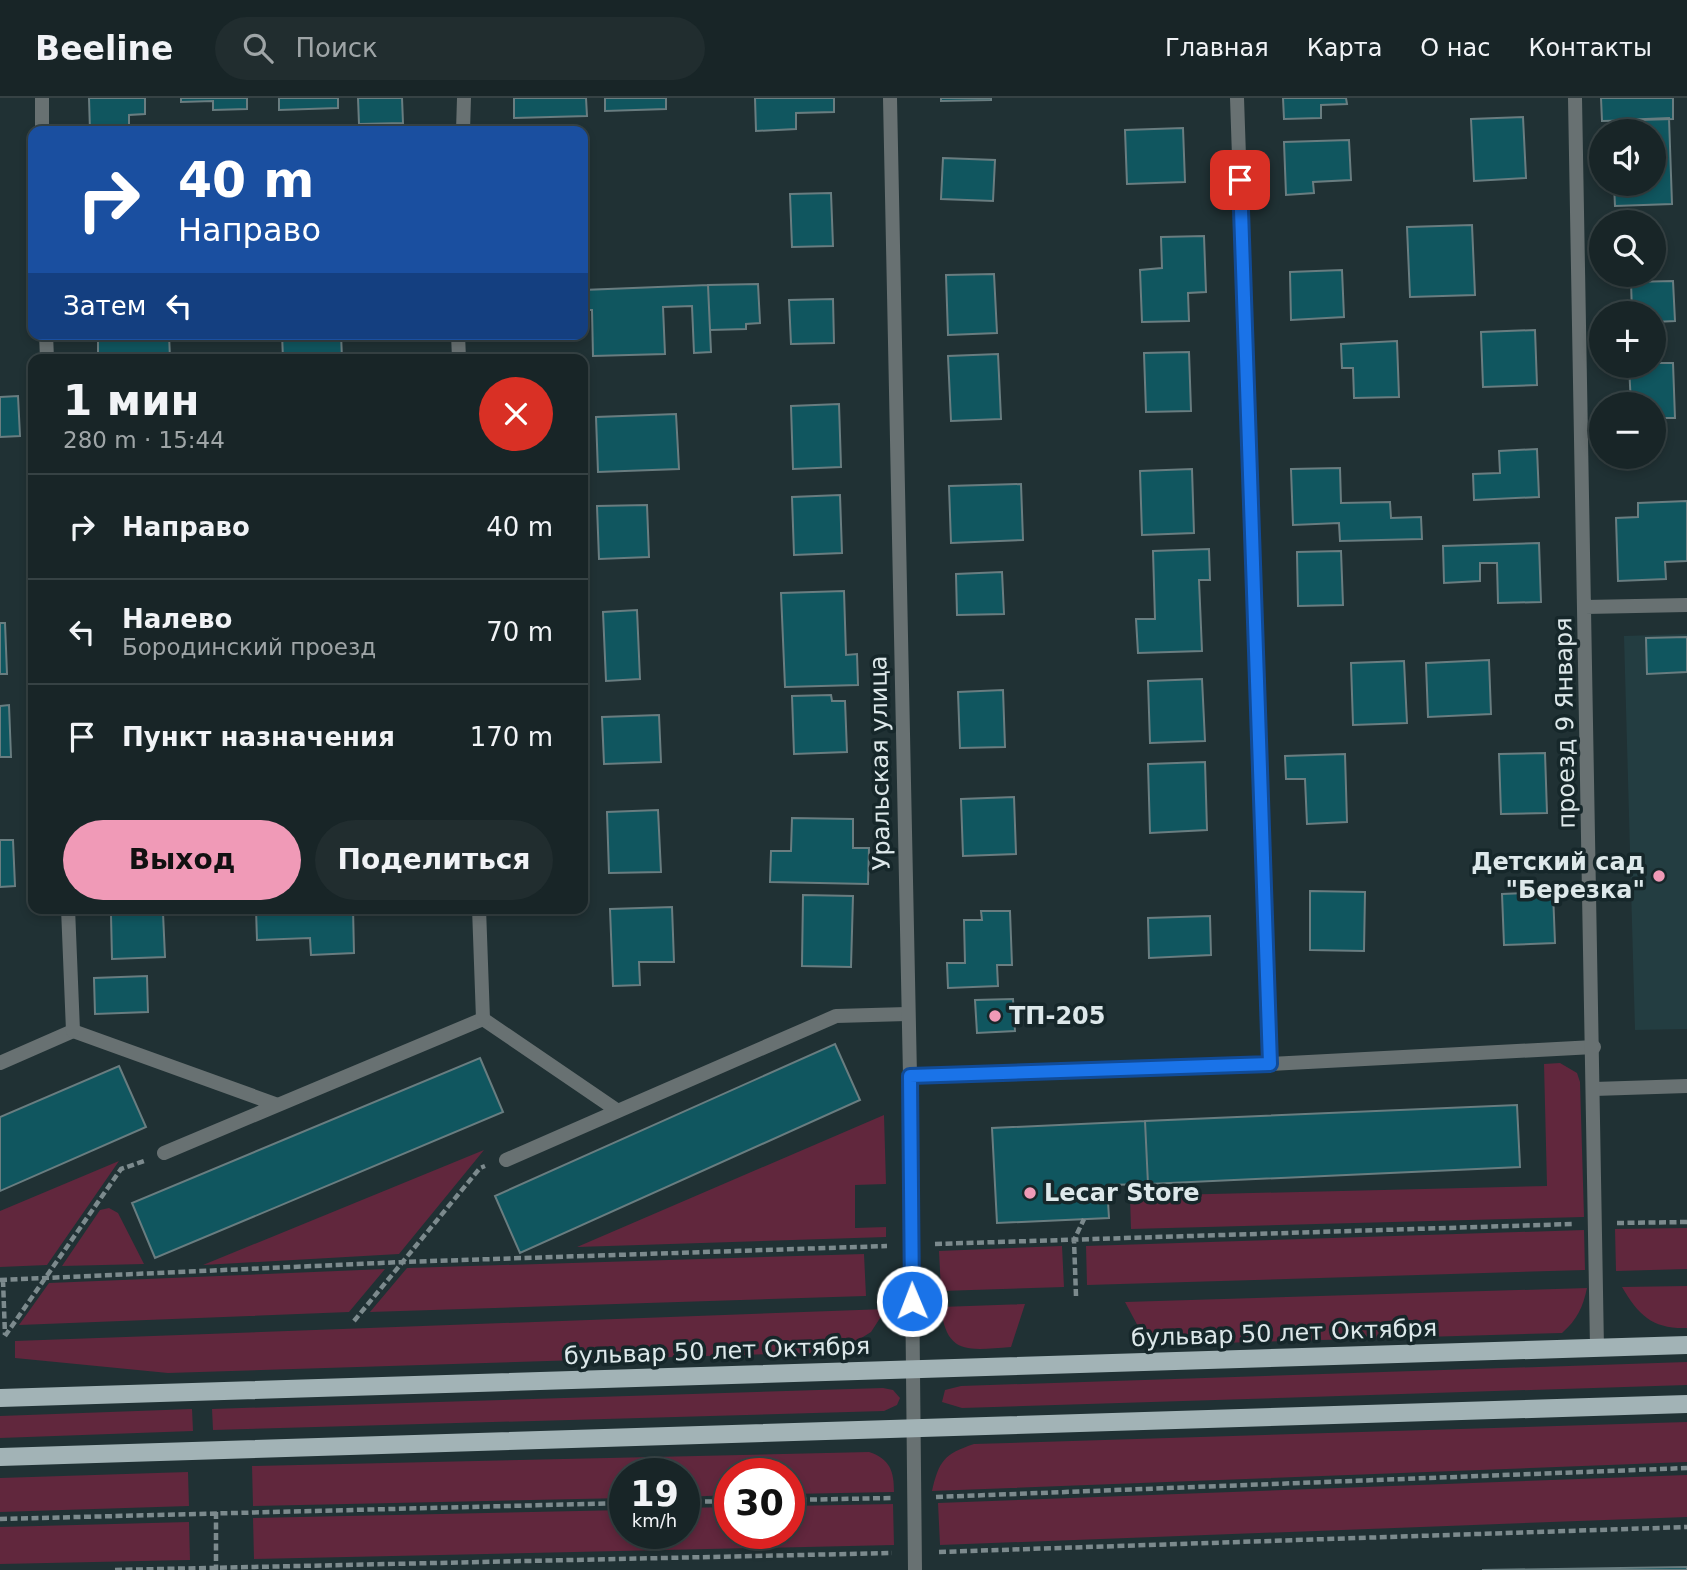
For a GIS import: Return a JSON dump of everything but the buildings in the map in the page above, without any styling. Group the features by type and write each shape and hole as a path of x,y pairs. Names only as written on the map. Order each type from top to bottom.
{"main road":[{"name":"бульвар 50 лет Октября","path":"0,1398 1687,1345"},
{"path":"0,1457 1687,1404"}],"street":[{"path":"41,98 42,126"},
{"path":"463,126 464,98"},
{"name":"Уральская улица","path":"890,98 910,1076 915,1570"},
{"path":"1237,98 1270,1064"},
{"name":"проезд 9 Января","path":"1575,98 1594,1047 1597,1348"},
{"path":"1585,607 1687,606"},
{"path":"68,914 73,1031"},
{"path":"479,914 483,1019"},
{"path":"506,1160 836,1016 907,1014"},
{"path":"483,1019 618,1111"},
{"path":"164,1153 483,1019"},
{"path":"0,1063 73,1031 278,1105"},
{"path":"910,1076 1270,1064 1594,1047"},
{"path":"1594,1090 1687,1086"}],"path":[{"path":"164,1153 121,1169 44,1278 5,1336 2,1280 44,1278 403,1262 879,1246"},
{"path":"354,1321 480,1168 506,1160"},
{"path":"1076,1296 1074,1240 1084,1219"},
{"path":"1615,1223 1687,1222"},
{"path":"934,1244 1584,1224"},
{"path":"805,1500 914,1498 1687,1468"},
{"path":"0,1519 216,1511 609,1503"},
{"path":"216,1511 216,1569"},
{"path":"115,1570 915,1553 1687,1527"}],"shaded area":[{"name":"Детский сад \"Березка\"","path":"1687,634 1687,1029 1635,1030 1624,636"},
{"path":"1560,1063 1577,1073 1580,1082 1584,1217 1131,1229 1130,1196 1547,1186 1544,1064"},
{"path":"884,1115 886,1184 855,1185 855,1228 886,1227 886,1237 577,1247"},
{"path":"484,1150 399,1254 203,1265"},
{"path":"119,1161 47,1265 0,1267 0,1211"},
{"path":"109,1208 118,1213 144,1264 62,1266 100,1210"},
{"path":"1687,1228 1687,1269 1616,1271 1615,1229"},
{"path":"1584,1230 1585,1270 1087,1285 1086,1246"},
{"path":"1062,1246 1064,1287 941,1291 939,1251"},
{"path":"864,1254 866,1296 370,1312 407,1268"},
{"path":"385,1269 349,1312 19,1325 49,1283"},
{"path":"1687,1286 1687,1328 1665,1326 1648,1319 1622,1287"},
{"path":"1587,1288 1579,1313 1562,1333 1148,1345 1125,1302"},
{"path":"1025,1304 1011,1347 983,1349 972,1349 954,1342 948,1334 941,1307"},
{"path":"886,1309 871,1332 839,1352 168,1373 15,1358 15,1341"},
{"path":"1687,1362 1687,1385 962,1408 942,1402 945,1390 961,1386"},
{"path":"883,1388 893,1390 900,1398 897,1405 884,1411 213,1430 212,1409"},
{"path":"192,1409 193,1431 0,1438 0,1416"},
{"path":"1687,1422 1687,1462 932,1491 937,1472 944,1460 956,1451 974,1444"},
{"path":"869,1452 886,1462 893,1478 894,1492 805,1494 805,1458 714,1458 714,1496 700,1496 700,1458 609,1458 609,1498 253,1506 252,1466"},
{"path":"188,1472 189,1506 0,1512 0,1478"},
{"path":"1687,1475 1687,1517 940,1545 938,1503"},
{"path":"893,1504 894,1545 805,1547 805,1506"},
{"path":"714,1507 714,1549 254,1559 253,1518 609,1510 609,1549 700,1549 700,1508"},
{"path":"189,1522 190,1560 0,1564 0,1527"}],"place":[{"name":"Детский сад \"Березка\"","path":"1659,876"},
{"name":"ТП-205","path":"995,1016"},
{"name":"Lecar Store","path":"1030,1193"}],"route":[{"path":"912,1301 910,1076 1270,1064 1240,180"}]}
